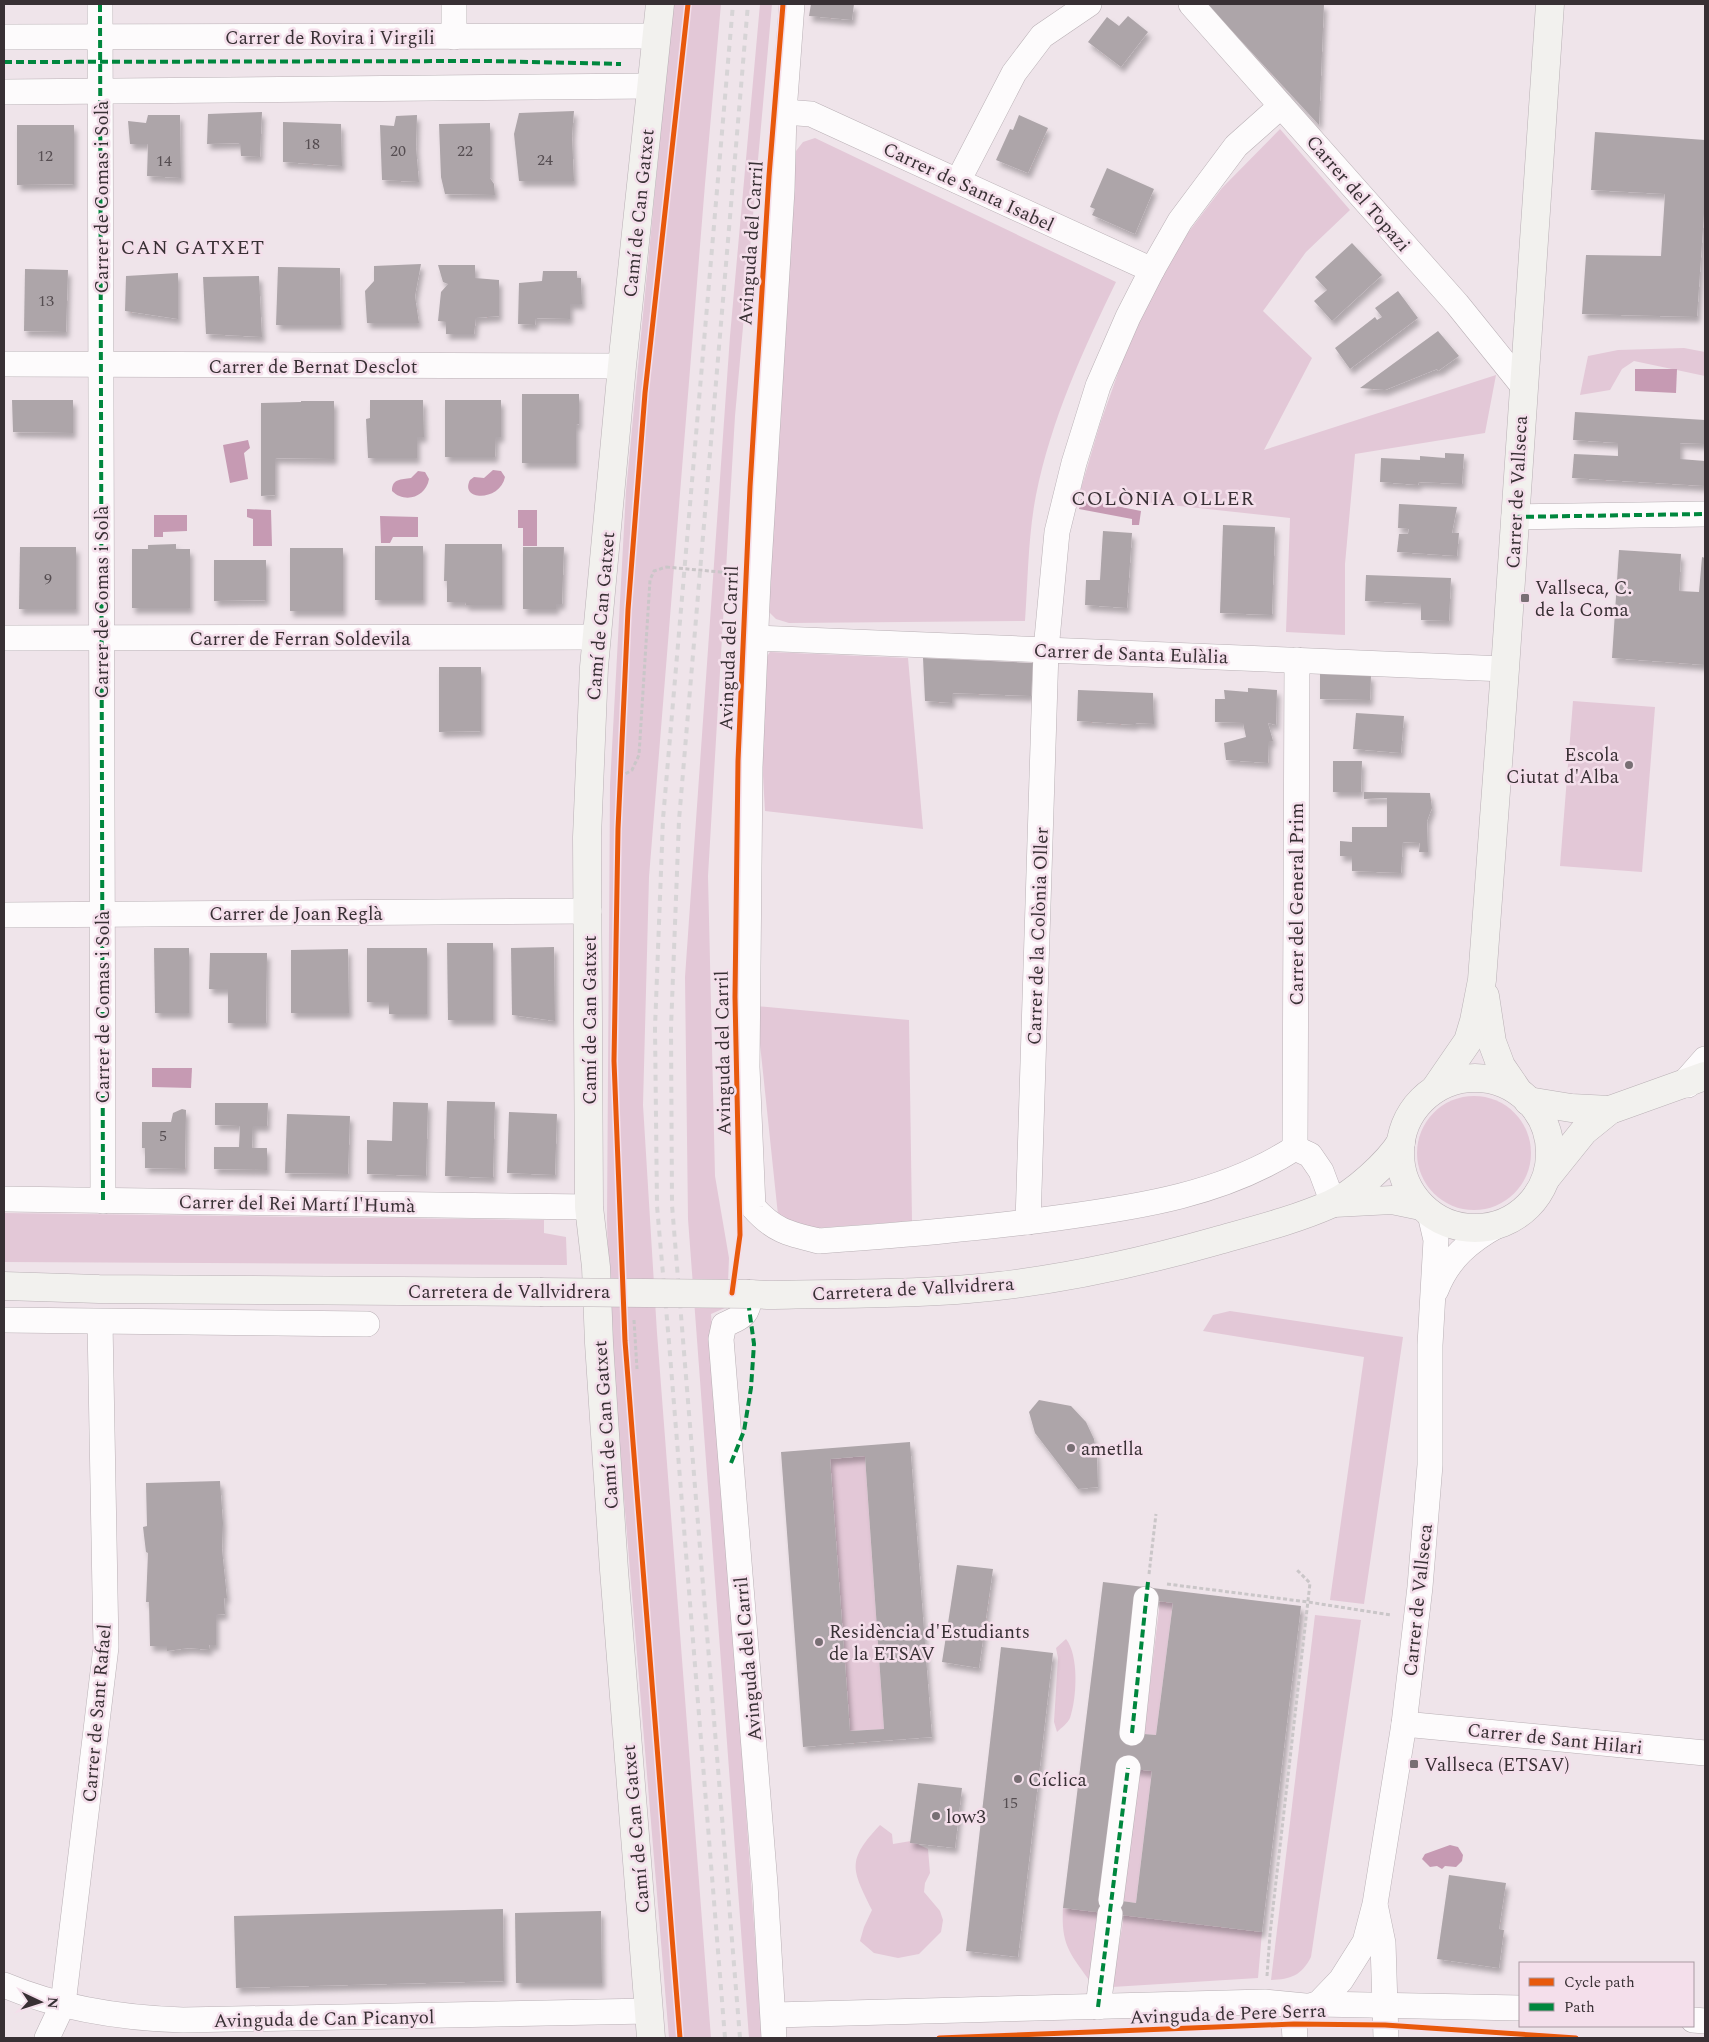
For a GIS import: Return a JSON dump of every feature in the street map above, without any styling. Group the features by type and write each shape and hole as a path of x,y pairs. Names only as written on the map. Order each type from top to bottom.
{"street":[{"name":"Carrer de Comas i Solà","path":"100,4 103,1201"},
{"path":"454,4 454,37"},
{"name":"Camí de Can Gatxet","path":"650,2038 614,1570 596,1268 589,1207 588,828 594,667 622,366 660,4"},
{"name":"Avinguda del Carril","path":"792,4 784,112 782,190 759,563 750,767 747,1067 753,1207 764,1220 786,1233 819,1241 1028,1222"},
{"path":"958,181 1014,73 1042,36 1089,4"},
{"name":"Carrer del Topazi","path":"1190,4 1457,304 1523,386"},
{"name":"Carrer de Vallseca","path":"1482,980 1550,4"},
{"name":"Carrer de Rovira i Virgili","path":"4,37 656,36"},
{"path":"4,92 651,86"},
{"name":"Carrer de la Colònia Oller","path":"1028,1222 1046,650 1057,532 1074,463 1098,386 1128,318 1152,270 1180,221 1236,146 1281,106"},
{"name":"Carrer de Santa Isabel","path":"784,112 811,114 1152,270"},
{"name":"Carrer de Bernat Desclot","path":"4,364 622,366"},
{"path":"1514,517 1705,514"},
{"name":"Carrer de Ferran Soldevila","path":"4,638 597,637"},
{"name":"Carrer de Santa Eulàlia","path":"756,638 1505,669"},
{"name":"Carrer del General Prim","path":"1295,1148 1297,660"},
{"name":"Carrer de Joan Reglà","path":"4,915 589,912"},
{"path":"1435,1089 1468,1041 1482,980"},
{"path":"1482,980 1492,1042 1501,1066 1541,1117 1547,1131 1549,1161 1547,1178"},
{"path":"1610,1110 1584,1131 1547,1178 1531,1204 1517,1215 1498,1225 1475,1229 1462,1228 1436,1219 1410,1192 1402,1175 1401,1142 1406,1122 1423,1098 1435,1089 1461,1079 1491,1079 1523,1096 1571,1108 1610,1110 1698,1083 1705,1059"},
{"name":"Carretera de Vallvidrera","path":"4,1286 109,1289 632,1292 768,1295 946,1290 1031,1282 1096,1271 1161,1256 1254,1230 1333,1203 1364,1182 1384,1165 1401,1142"},
{"path":"1028,1222 1103,1212 1196,1193 1273,1162 1295,1148 1310,1155 1321,1171 1333,1203"},
{"name":"Carrer del Rei Martí l'Humà","path":"4,1199 589,1207"},
{"name":"Carretera de Vallvidrera","path":"1333,1203 1384,1200 1426,1210"},
{"name":"Carrer de Vallseca","path":"1295,2038 1294,2024 1296,2014 1312,2005 1341,1980 1365,1942 1375,1904 1404,1724 1420,1587 1430,1465 1430,1346 1436,1240 1426,1210"},
{"name":"Carrer de Vallseca","path":"1434,1294 1442,1273 1459,1252 1478,1236 1498,1225"},
{"name":"Avinguda del Carril","path":"750,1294 749,1308 743,1316 724,1325 721,1339 765,1874 774,2027"},
{"path":"4,1320 367,1324"},
{"name":"Carrer de Sant Rafael","path":"47,2038 63,2004 106,1647 100,1322"},
{"path":"1132,1733 1148,1590"},
{"name":"Carrer de Sant Hilari","path":"1404,1724 1705,1753"},
{"path":"1098,2007 1128,1768"},
{"name":"Carrer de Vallseca","path":"1375,1904 1383,1943 1373,2005 1386,2038"},
{"name":"Avinguda de Can Picanyol","path":"4,1985 28,1995 90,2012 139,2019 183,2020 649,2011"},
{"name":"Avinguda de Pere Serra","path":"774,2027 1098,2007 1266,2002 1312,2005 1373,2005"},
{"path":"62,2038 63,2004"},
{"path":"1373,2005 1519,2008"}],"path":[{"path":"620,777 632,770 639,755 650,580 654,571 666,567 720,572"},
{"path":"632,1292 637,1369"},
{"path":"1156,1514 1148,1590 1308,1602 1362,1612"},
{"path":"1266,2002 1270,1934 1310,1584 1297,1570"}],"shaded area":[{"path":"673,4 721,4 649,877 643,1105 657,1333 711,2038 669,2038 610,1331 607,1220 610,785 626,491"},
{"path":"760,4 772,4 735,416 708,876 715,1176 729,1258 727,1307 711,1314 762,2038 749,2038 688,1219 685,977 730,336"},
{"path":"1280,129 1350,210 1306,252 1263,311 1312,358 1264,450 1496,375 1485,433 1355,454 1345,564 1345,635 1286,632 1290,518 1079,495 1100,424 1129,342 1171,255 1222,188"},
{"path":"815,138 1116,282 1069,386 1042,467 1031,526 1025,621 789,623 776,619 769,612 767,592 796,151 803,142"},
{"path":"1684,348 1705,352 1705,376 1634,361 1622,369 1610,390 1580,395 1588,356 1618,350"},
{"path":"1635,369 1677,369 1676,393 1635,391"},
{"path":"248,440 250,448 244,453 248,479 230,483 223,445"},
{"path":"493,470 501,471 505,477 502,485 496,491 482,496 470,492 468,487 470,480 474,477 484,478"},
{"path":"418,471 425,472 429,479 424,490 419,494 409,498 397,495 392,491 395,482 411,478"},
{"path":"1081,499 1141,511 1139,525 1132,525 1132,519 1079,509"},
{"path":"247,509 271,510 272,546 253,546 253,519 247,517"},
{"path":"518,510 537,510 537,546 523,546 523,528 518,528"},
{"path":"154,515 187,515 187,531 163,532 163,537 154,537"},
{"path":"380,516 418,517 418,537 393,537 390,543 381,543"},
{"path":"770,652 908,658 923,829 765,811 757,671"},
{"path":"1573,701 1655,707 1642,872 1560,866"},
{"path":"756,1006 909,1020 912,1221 803,1229 778,1215"},
{"path":"152,1068 192,1068 191,1088 152,1087"},
{"path":"1474,1096 1496,1100 1514,1113 1527,1131 1531,1153 1527,1175 1514,1193 1496,1206 1474,1210 1452,1206 1434,1193 1421,1175 1417,1153 1421,1131 1434,1113 1452,1100"},
{"path":"4,1213 544,1220 544,1233 566,1237 567,1265 4,1262"},
{"path":"1230,1311 1403,1337 1364,1604 1330,1600 1364,1357 1203,1331 1213,1315"},
{"path":"865,1456 884,1729 850,1731 830,1459"},
{"path":"1160,1601 1173,1603 1156,1735 1144,1734"},
{"path":"1315,1615 1361,1620 1311,1957 1295,1975 1284,1979 1271,1980"},
{"path":"1066,1639 1073,1655 1075,1666 1074,1699 1070,1718 1057,1732 1054,1722 1058,1658 1056,1648"},
{"path":"1137,1769 1152,1771 1136,1903 1121,1901"},
{"path":"880,1825 892,1834 893,1844 911,1841 928,1849 930,1873 925,1883 924,1892 940,1911 943,1920 941,1932 919,1954 898,1958 874,1953 860,1941 872,1910 857,1875 857,1857 869,1837"},
{"path":"1450,1845 1458,1847 1463,1855 1462,1861 1456,1867 1445,1866 1442,1869 1437,1866 1430,1867 1422,1859 1425,1854"},
{"path":"1063,1908 1099,1912 1089,1980 1071,1954 1065,1939"},
{"path":"1124,1915 1262,1932 1258,1978 1112,1987"}],"building":[{"path":"811,4 854,4 852,20 809,16"},
{"path":"1208,4 1324,4 1319,125 1209,6"},
{"path":"1128,16 1148,32 1121,67 1088,42 1107,17 1119,26"},
{"path":"574,111 572,136 574,181 519,181 514,134 519,113"},
{"path":"262,112 260,157 241,156 240,143 207,144 208,114"},
{"path":"148,115 180,115 181,178 147,176 148,144 130,144 128,121 146,123"},
{"path":"417,115 416,147 419,182 382,180 380,125 394,126 396,116"},
{"path":"1019,115 1048,128 1028,173 996,160 1010,129 1013,130"},
{"path":"283,122 341,124 342,166 283,162"},
{"path":"490,123 490,178 494,184 495,195 445,194 441,177 439,124"},
{"path":"17,125 74,125 74,184 17,185"},
{"path":"1595,132 1705,140 1705,199 1697,317 1582,314 1586,255 1661,256 1665,194 1591,190"},
{"path":"1107,168 1154,189 1135,234 1092,215 1095,209 1090,207"},
{"path":"1352,243 1382,275 1332,321 1314,301 1327,290 1315,277"},
{"path":"421,264 415,296 419,323 367,323 365,291 374,281 374,266"},
{"path":"438,265 475,265 475,278 499,280 499,316 476,318 474,334 446,334 446,322 438,321 441,292 448,284 443,282"},
{"path":"278,267 340,268 341,325 276,325"},
{"path":"25,269 68,270 66,332 24,331"},
{"path":"543,271 577,271 577,278 581,278 582,304 570,304 570,319 536,318 535,325 518,324 519,283 542,281"},
{"path":"178,273 178,319 125,311 126,276"},
{"path":"259,276 262,337 206,334 203,277"},
{"path":"1398,291 1418,318 1350,369 1335,348 1375,317 1377,320 1382,317 1375,308"},
{"path":"1438,331 1459,356 1438,371 1437,369 1385,390 1360,388"},
{"path":"522,394 579,394 579,424 576,425 576,463 522,463"},
{"path":"12,400 73,400 73,433 13,432"},
{"path":"370,400 423,400 424,437 417,437 417,458 368,458 366,419 370,418"},
{"path":"445,400 501,400 501,437 496,437 495,457 445,457"},
{"path":"334,401 334,459 275,458 275,495 261,496 261,403"},
{"path":"1575,412 1705,420 1705,444 1680,443 1680,459 1705,461 1705,486 1572,478 1574,454 1618,456 1618,443 1573,440"},
{"path":"1445,453 1464,454 1462,484 1419,482 1418,485 1380,482 1381,458 1420,460 1420,456 1445,458"},
{"path":"1399,504 1457,507 1452,533 1459,533 1457,556 1397,552 1399,534 1408,534 1409,529 1398,528"},
{"path":"1223,525 1275,527 1272,615 1220,613"},
{"path":"1103,531 1132,533 1127,608 1085,605 1086,580 1100,580"},
{"path":"176,544 176,549 190,549 190,608 132,608 132,549 148,549 148,545"},
{"path":"445,544 502,544 502,605 466,605 465,602 447,602 447,581 444,581"},
{"path":"375,546 423,546 423,600 375,600"},
{"path":"20,547 76,547 76,609 19,609"},
{"path":"523,547 564,547 562,604 556,604 556,609 523,609"},
{"path":"290,548 343,548 343,611 290,611"},
{"path":"1619,550 1681,554 1679,591 1699,592 1702,557 1705,558 1705,665 1612,658"},
{"path":"214,560 266,560 266,600 214,601"},
{"path":"1366,575 1451,578 1449,621 1421,620 1421,604 1365,601"},
{"path":"923,658 1033,663 1031,696 952,693 952,703 925,701"},
{"path":"439,667 481,667 481,731 439,732"},
{"path":"1320,674 1371,675 1370,700 1320,699"},
{"path":"1248,688 1277,690 1276,725 1268,723 1273,741 1269,741 1268,763 1226,760 1224,743 1246,737 1243,723 1215,722 1215,699 1225,699 1224,690 1248,692"},
{"path":"1078,690 1153,693 1154,724 1135,723 1135,725 1077,721"},
{"path":"1356,713 1404,716 1401,753 1353,749"},
{"path":"1333,761 1362,761 1361,792 1333,792"},
{"path":"1364,792 1430,793 1432,808 1427,821 1428,852 1419,852 1420,843 1403,842 1401,873 1352,871 1352,856 1340,856 1340,841 1352,842 1352,827 1387,827 1387,798 1364,799"},
{"path":"447,943 493,943 493,1020 448,1020"},
{"path":"554,947 555,1021 512,1015 511,948"},
{"path":"154,948 189,948 189,1013 155,1013"},
{"path":"367,948 427,948 427,1014 389,1014 389,1002 367,1002"},
{"path":"348,949 349,1013 291,1013 291,950"},
{"path":"210,953 267,953 266,1023 228,1023 228,989 209,989"},
{"path":"447,1101 495,1102 493,1178 445,1176"},
{"path":"393,1102 428,1103 426,1176 367,1174 367,1140 392,1141"},
{"path":"215,1103 268,1103 267,1126 253,1126 252,1148 267,1148 267,1170 214,1169 214,1147 239,1147 240,1126 215,1125"},
{"path":"182,1109 186,1110 185,1169 145,1168 145,1148 142,1148 142,1122 171,1122 173,1113"},
{"path":"509,1112 557,1114 555,1175 507,1173"},
{"path":"287,1114 350,1116 348,1174 285,1173"},
{"name":"ametlla","path":"1039,1400 1071,1406 1086,1422 1094,1439 1098,1487 1078,1489 1035,1433 1029,1412"},
{"name":"Residència d'Estudiants de la ETSAV","path":"910,1442 932,1737 803,1747 781,1452","holes":["865,1456 884,1729 850,1731 830,1459"]},
{"path":"220,1481 223,1523 222,1549 227,1598 224,1598 225,1614 216,1615 216,1645 209,1645 210,1650 189,1648 167,1651 167,1646 150,1646 149,1602 146,1602 148,1553 146,1552 143,1527 147,1526 146,1483"},
{"path":"957,1565 993,1569 979,1668 942,1662"},
{"path":"1103,1582 1301,1606 1262,1932 1063,1908","holes":["1136,1598 1173,1603 1156,1735 1120,1732","1116,1767 1152,1771 1136,1903 1101,1898"]},
{"path":"1001,1647 1053,1653 1018,1957 966,1951"},
{"name":"low3","path":"918,1783 962,1788 955,1848 910,1843"},
{"path":"1449,1875 1506,1883 1499,1929 1504,1930 1499,1968 1437,1959"},
{"path":"503,1909 504,1981 236,1988 234,1916"},
{"path":"601,1911 602,1983 516,1983 515,1913"}],"railway":[{"path":"725,2038 657,1206 655,1028 663,819 733,4"},
{"path":"740,2038 672,1205 671,1028 679,820 748,4"}],"marked path":[{"path":"100,4 103,1201"},
{"path":"4,62 489,61 621,64"},
{"path":"1514,517 1705,514"},
{"path":"731,1463 744,1431 751,1388 754,1344 749,1308"},
{"path":"1132,1733 1148,1582"},
{"path":"1098,2007 1128,1768"}],"cycle path":[{"path":"680,2038 625,1341 614,1061 618,829 628,610 645,393 688,4"},
{"path":"732,1293 740,1235 735,997 738,761 750,487 769,176 783,4"},
{"path":"939,2038 1294,2024 1385,2025 1576,2038"}],"place":[{"name":"Vallseca, C. de la Coma","path":"1525,598"},
{"name":"Escola Ciutat d'Alba","path":"1629,765"},
{"name":"ametlla","path":"1071,1448"},
{"name":"Residència d'Estudiants de la ETSAV","path":"819,1642"},
{"name":"Vallseca (ETSAV)","path":"1414,1764"},
{"name":"Cíclica","path":"1018,1779"},
{"name":"low3","path":"936,1816"}],"district":[{"name":"CAN GATXET","path":"193,247"},
{"name":"COLÒNIA OLLER","path":"1163,498"}]}
